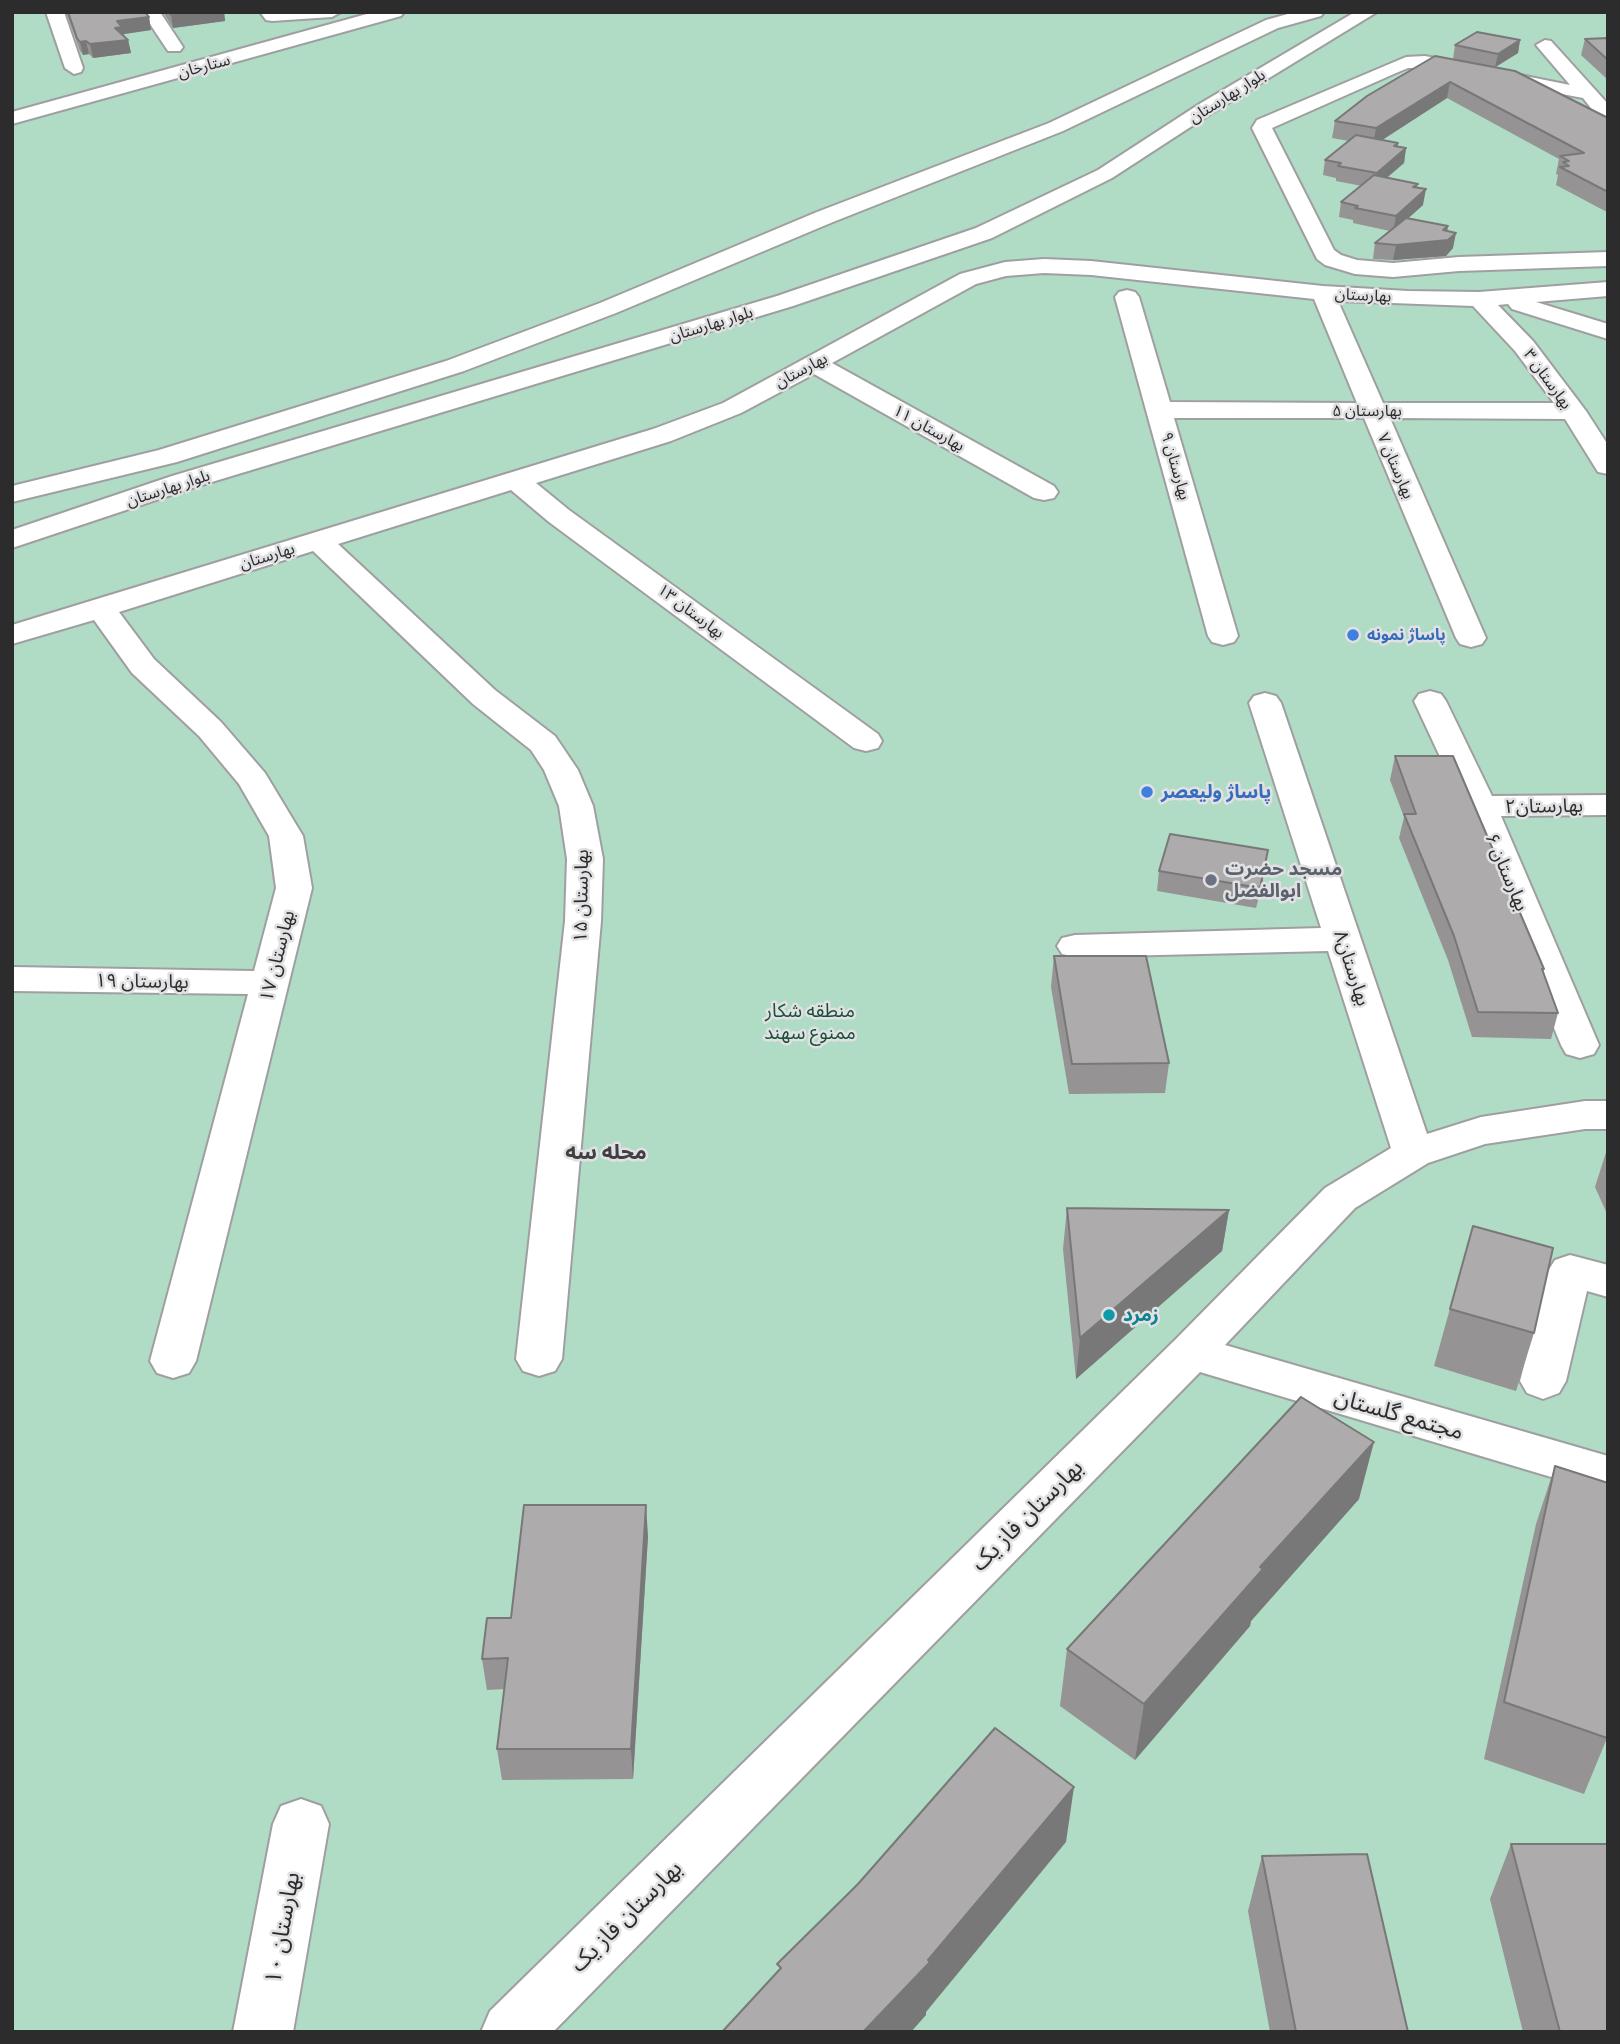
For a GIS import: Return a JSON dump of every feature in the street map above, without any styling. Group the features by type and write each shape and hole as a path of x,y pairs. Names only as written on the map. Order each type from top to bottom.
{"street":[{"path":"55,12 74,68"},
{"path":"151,12 174,47"},
{"path":"269,12 272,16 332,12"},
{"name":"ستارخان","path":"12,118 394,12"},
{"name":"بلوار بهارستان","path":"12,494 168,456 467,362 1056,127 1282,18 1315,12"},
{"name":"بلوار بهارستان","path":"12,540 182,482 785,301 984,233 1105,174 1208,107 1367,12"},
{"path":"1545,45 1608,117"},
{"path":"1589,94 1443,64 1406,64 1264,124 1262,131 1325,254 1333,260 1372,269 1523,261 1608,260"},
{"path":"23,98 43,110"},
{"path":"1523,261 1549,294"},
{"name":"بهارستان ۳","path":"1487,263 1498,297 1524,346 1573,411 1608,467"},
{"name":"بهارستان","path":"12,635 662,435 732,408 968,279 1005,269 1044,266 1091,268 1323,293 1498,297 1608,289"},
{"path":"1608,289 1581,295 1573,299 1571,304 1581,317 1608,332"},
{"name":"بهارستان ۷","path":"1323,293 1471,638"},
{"name":"بهارستان ۹","path":"1127,297 1223,636"},
{"path":"1498,297 1608,332"},
{"name":"بهارستان ۱۱","path":"813,363 1044,492"},
{"name":"بهارستان ۵","path":"1160,410 1573,411"},
{"name":"بهارستان ۱۳","path":"516,480 559,516 866,741"},
{"name":"بهارستان ۱۵","path":"318,541 484,697 543,743 561,770 576,806 585,859 583,921 539,1359"},
{"name":"بهارستان ۱۷","path":"102,607 120,638 143,666 210,729 253,780 286,836 294,888 173,1361"},
{"name":"بهارستان ۶","path":"1430,701 1479,806 1580,1045"},
{"name":"بهارستان۸","path":"1265,703 1413,1153"},
{"name":"بهارستان۲","path":"1479,806 1608,805"},
{"path":"1075,946 1343,939"},
{"name":"بهارستان ۱۹","path":"12,979 271,983"},
{"name":"بهارستان فاز یک","path":"510,2032 1191,1352 1340,1198 1413,1153 1481,1131 1585,1115 1608,1115"},
{"path":"1543,1381 1570,1271 1608,1281"},
{"name":"مجتمع گلستان","path":"1191,1352 1608,1475"},
{"name":"بهارستان ۱۰","path":"263,2032 301,1824"}],"green space":[{"name":"منطقه شکار ممنوع سهند","path":"12,12 1608,12 1608,2032 12,2032"}],"building":[{"path":"68,12 145,12 149,17 117,21 122,27 115,28 128,40 90,44 86,41 80,42 77,38"},
{"path":"170,12 192,12 171,15"},
{"path":"1477,32 1520,40 1498,54 1455,45"},
{"path":"1608,38 1608,60 1585,39"},
{"path":"1435,56 1515,71 1608,118 1608,192 1560,167 1569,166 1563,162 1569,161 1560,156 1584,153 1450,82 1376,128 1335,121 1367,96"},
{"path":"1356,135 1398,143 1394,146 1406,148 1377,173 1338,166 1341,163 1325,160"},
{"path":"1374,175 1418,184 1413,187 1426,189 1396,216 1355,208 1358,206 1341,202"},
{"path":"1406,218 1448,226 1443,230 1456,233 1448,240 1396,245 1375,243"},
{"path":"1395,756 1453,756 1544,969 1558,1013 1478,1012 1454,936 1404,814 1416,814"},
{"path":"1170,834 1268,850 1260,888 1159,871"},
{"path":"1054,956 1146,956 1169,1063 1072,1064"},
{"path":"1067,1208 1229,1210 1080,1338"},
{"path":"1473,1226 1553,1248 1534,1333 1450,1309"},
{"path":"1301,1397 1374,1442 1260,1567 1263,1569 1144,1704 1067,1649"},
{"path":"1555,1466 1608,1483 1607,1738 1504,1702"},
{"path":"524,1505 646,1505 631,1749 497,1749 508,1658 482,1659 487,1618 511,1618"},
{"path":"995,1728 1074,1787 928,1960 930,1962 863,2032 722,2032 781,1968 777,1964 858,1884"},
{"path":"1511,1844 1608,1844 1608,2032 1560,2032"},
{"path":"1367,1854 1408,2032 1296,2032 1262,1856"}],"place":[{"name":"پاساژ نمونه","path":"1353,635"},
{"name":"پاساژ ولیعصر","path":"1147,792"},
{"name":"مسجد حضرت ابوالفضل","path":"1211,880"},
{"name":"زمرد","path":"1109,1315"}],"district":[{"name":"محله سه","path":"606,1152"}]}
